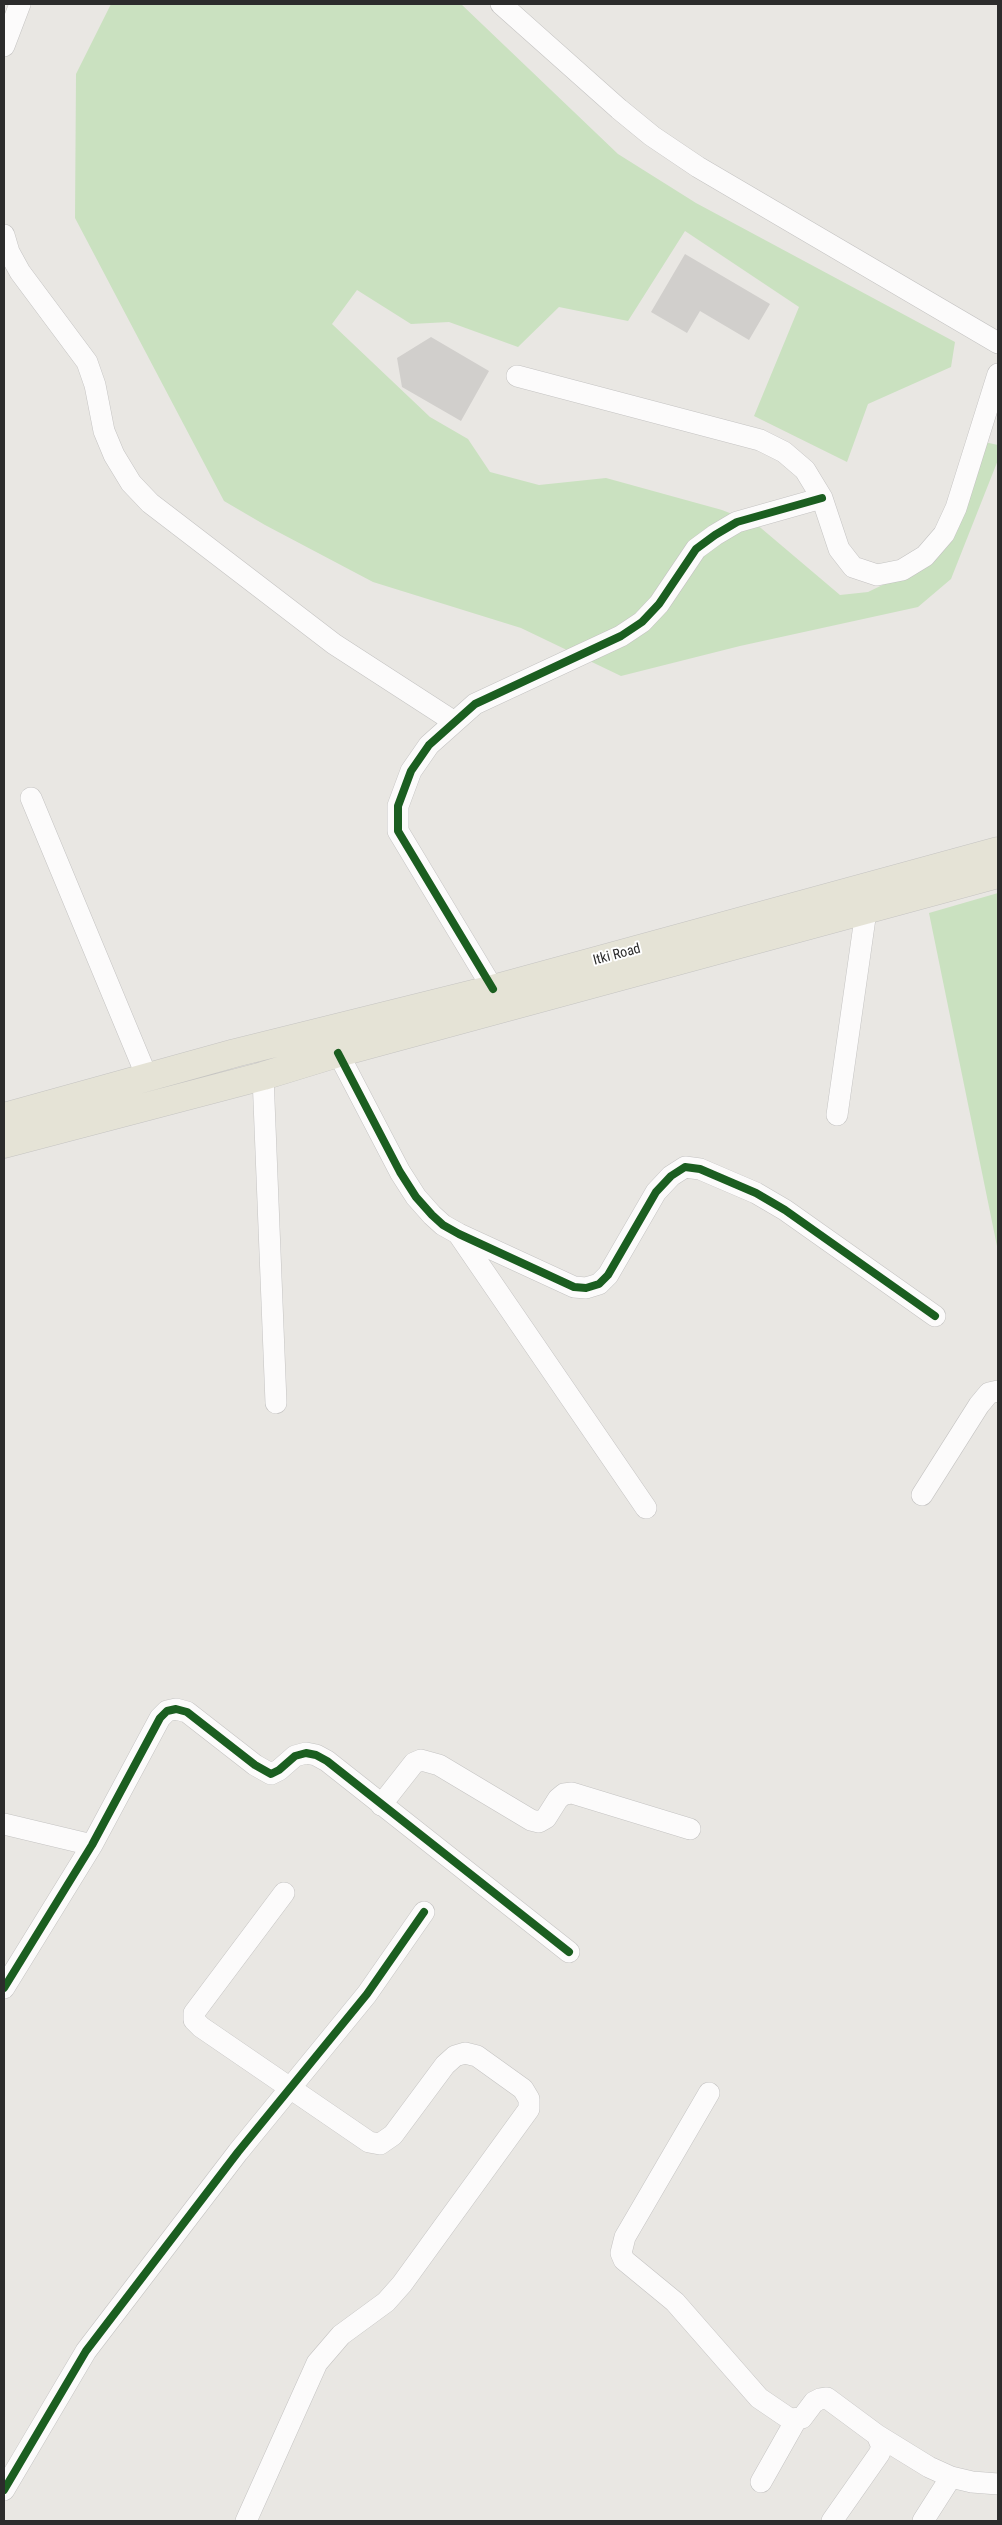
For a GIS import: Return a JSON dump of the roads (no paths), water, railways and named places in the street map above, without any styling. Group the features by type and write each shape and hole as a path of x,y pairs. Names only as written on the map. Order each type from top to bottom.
{"main road":[{"name":"Itki Road","path":"4,1117 235,1053 493,988 998,850"},
{"path":"4,1144 998,874"}],"street":[{"path":"4,46 20,4"},
{"path":"500,4 652,136 698,167 998,343"},
{"path":"4,235 9,252 20,272 87,362 95,385 104,431 114,455 131,483 150,503 334,644 453,721"},
{"path":"517,376 760,440 784,452 806,470 822,498 839,548 853,567 877,575 902,570 925,556 944,534 956,508 998,374"},
{"path":"493,988 398,831 398,806 411,771 429,745 453,721 475,704 620,636 642,622 659,604 696,549 715,535 737,522 822,498"},
{"path":"31,798 159,1074"},
{"path":"837,1115 866,911"},
{"path":"338,1053 416,1197 443,1225 574,1287 586,1288 599,1284 608,1275 656,1192 671,1176 685,1167 700,1169 756,1193 785,1210 935,1316"},
{"path":"250,1078 276,1402"},
{"path":"459,1234 646,1508"},
{"path":"922,1495 979,1405 989,1393 998,1391"},
{"path":"4,1988 92,1845 160,1718 167,1711 176,1709 186,1712 271,1774 279,1770 295,1756 306,1753 316,1755 569,1952"},
{"path":"381,1805 414,1764 421,1760 439,1765 531,1820 538,1822 546,1818 564,1794 572,1793 690,1829"},
{"path":"4,1824 92,1845"},
{"path":"246,2521 317,2363 341,2335 386,2302 402,2284 522,2120 529,2109 530,2099 523,2089 477,2056 465,2053 455,2056 445,2065 393,2135 380,2144 364,2139 201,2027 194,2020 194,2013 284,1892"},
{"path":"4,2490 86,2351 238,2152 367,1994 424,1912"},
{"path":"709,2093 625,2237 621,2253 624,2260 675,2302 759,2398 790,2419 802,2418 814,2402 820,2398 827,2398 834,2401 877,2435 929,2467 952,2477 972,2482 998,2484"},
{"path":"761,2482 796,2420"},
{"path":"832,2521 880,2454 882,2447 877,2435"},
{"path":"923,2521 952,2477"}]}
